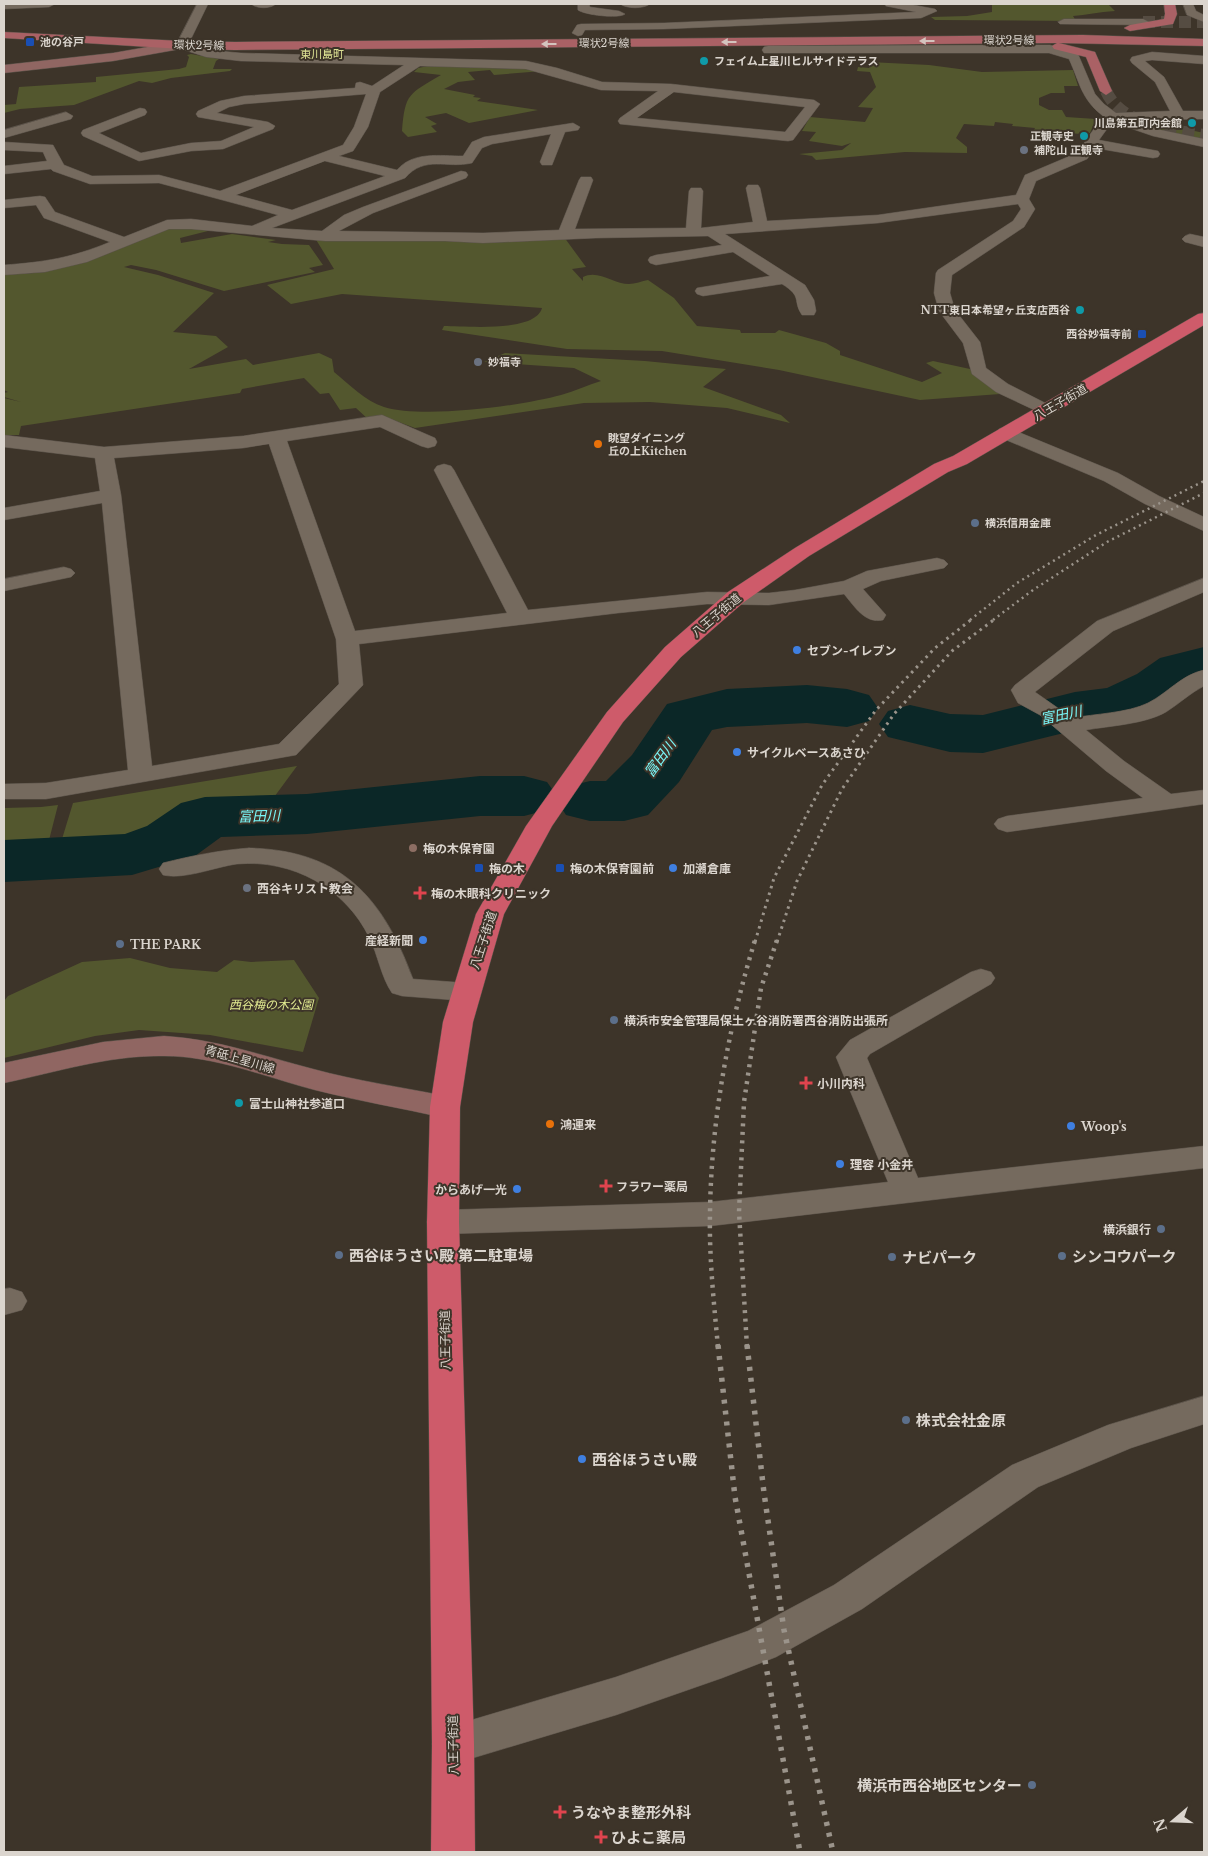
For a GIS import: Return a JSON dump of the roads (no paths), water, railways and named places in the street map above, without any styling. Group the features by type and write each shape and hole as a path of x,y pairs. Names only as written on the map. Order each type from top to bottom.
{"highway":[{"name":"八王子街道","path":"453,1852 453,1744 443,1222 445,1106 458,1022 490,914 539,826 615,717 673,652 736,597 802,552 941,468 960,460 1204,318"}],"main road":[{"path":"1098,32 1169,22 1170,9 1204,23"},
{"name":"環状2号線","path":"4,27 184,41 377,36 850,30 1098,32 1204,35"},
{"name":"環状2号線","path":"4,35 184,41 756,42 1083,39 1204,43"},
{"path":"993,40 1059,46 1091,56 1106,91"},
{"path":"4,68 114,57 184,41"},
{"path":"1091,56 1105,47 1181,42"},
{"name":"青砥上星川線","path":"4,1073 82,1055 126,1048 165,1046 208,1049 337,1085 445,1106"}],"street":[{"path":"4,6 10,4"},
{"path":"4,6 49,4"},
{"path":"202,4 198,17 184,41 223,56 526,66 553,71 601,86 671,88 814,104 788,137 742,130 669,126 625,121 671,88"},
{"path":"257,4 270,4"},
{"path":"584,4 584,10 646,18 794,9"},
{"path":"626,4 644,4"},
{"path":"578,33 581,28 913,16 931,11 890,4"},
{"path":"1188,4 1191,13 1204,23"},
{"path":"1064,22 1143,22"},
{"path":"756,42 768,50 821,62"},
{"path":"768,50 1050,49 1060,51 1074,57 1088,93 1095,102 1117,117 1151,131 1204,143"},
{"path":"1178,114 1160,80 1136,60 1152,56 1204,60"},
{"path":"304,58 334,69 348,82 374,90"},
{"path":"140,112 88,132 139,157 191,146 223,145 268,126 202,114 225,104 244,100 374,90 416,63"},
{"path":"220,196 348,148 361,127 374,90"},
{"path":"1045,410 1002,388 978,370 971,342 947,311 942,293 944,273 1019,224 1028,210 1022,198 1030,178 1082,156 1108,118 1178,114 1204,115"},
{"path":"4,134 66,116"},
{"path":"254,230 400,176 406,168 418,161 467,160 477,145 490,140 567,128 547,162"},
{"path":"1091,143 1153,154"},
{"path":"4,146 48,148 58,168 90,180 159,179 294,215"},
{"path":"325,157 400,176"},
{"path":"4,170 56,164"},
{"path":"325,236 330,229 354,216 461,175"},
{"path":"565,235 586,180"},
{"path":"753,188 761,226"},
{"path":"693,233 696,191"},
{"path":"4,270 45,267 76,260 168,225 191,224 325,236 445,236 483,238 693,233 761,226 878,219 1022,198"},
{"path":"4,204 40,200 50,215 123,242"},
{"path":"712,232 799,288 806,300 808,311"},
{"path":"656,260 738,247"},
{"path":"703,291 783,279"},
{"path":"7,442 104,453 243,442 382,421 428,442"},
{"path":"1006,433 1111,477 1204,526"},
{"path":"4,792 46,791 287,750 351,684 347,638 276,437"},
{"path":"104,453 112,495 114,564 141,776"},
{"path":"444,470 522,618"},
{"path":"4,514 112,495"},
{"path":"347,638 627,605 707,598 769,599 849,587 875,576 937,564"},
{"path":"4,585 64,573"},
{"path":"1167,803 1116,766 1058,719 1026,698 1023,690 1105,626 1204,584"},
{"path":"849,587 875,615"},
{"path":"1058,719 1133,715 1156,708 1184,687 1204,678"},
{"path":"1007,824 1204,797"},
{"path":"172,869 231,858 258,856 310,866 336,880 360,904 379,931 402,987 467,992"},
{"path":"907,1190 851,1057 860,1047 981,978"},
{"path":"443,1222 684,1216 739,1212 907,1190 1204,1157"},
{"path":"453,1744 616,1696 722,1660 762,1644 848,1597 1025,1476 1121,1436 1204,1410"}],"waterway":[{"name":"富田川","path":"910,724 950,733 983,734 1075,711 1122,704 1159,687 1181,671 1204,665"},
{"name":"富田川","path":"590,801 624,801 656,768 689,717 727,708 807,704 847,708"},
{"name":"富田川","path":"4,861 132,854 171,841 205,817 307,814 480,796 524,796"}],"tunnel":[{"path":"1143,22 1203,22"},
{"path":"1106,91 1123,112 1135,119 1163,128 1204,135"}],"railway":[{"path":"970,620 1017,583 1096,535 1204,481"},
{"path":"993,620 1033,590 1107,542 1204,493"},
{"path":"755,942 774,878 822,785 876,710 935,648 972,619"},
{"path":"777,942 797,881 842,789 894,714 952,651 995,619"},
{"path":"718,1347 710,1230 714,1144 729,1041 755,940"},
{"path":"747,1347 739,1212 744,1102 761,988 777,940"},
{"path":"718,1345 735,1497 800,1852"},
{"path":"747,1345 764,1493 784,1630 833,1852"}],"place":[{"name":"池の谷戸","path":"30,42"},
{"name":"フェイム上星川ヒルサイドテラス","path":"704,61"},
{"name":"川島第五町内会館","path":"1192,123"},
{"name":"正観寺史","path":"1084,136"},
{"name":"補陀山 正観寺","path":"1024,150"},
{"name":"NTT東日本希望ヶ丘支店西谷","path":"1080,310"},
{"name":"西谷妙福寺前","path":"1142,334"},
{"name":"妙福寺","path":"478,362"},
{"name":"眺望ダイニング 丘の上Kitchen","path":"598,444"},
{"name":"横浜信用金庫","path":"975,523"},
{"name":"セブン-イレブン","path":"797,650"},
{"name":"サイクルベースあさひ","path":"737,752"},
{"name":"梅の木保育園","path":"413,848"},
{"name":"梅の木","path":"479,868"},
{"name":"梅の木保育園前","path":"560,868"},
{"name":"加瀬倉庫","path":"673,868"},
{"name":"西谷キリスト教会","path":"247,888"},
{"name":"梅の木眼科クリニック","path":"420,893"},
{"name":"産経新聞","path":"423,940"},
{"name":"THE PARK","path":"120,944"},
{"name":"横浜市安全管理局保土ヶ谷消防署西谷消防出張所","path":"614,1020"},
{"name":"小川内科","path":"806,1083"},
{"name":"富士山神社参道口","path":"239,1103"},
{"name":"鴻運来","path":"550,1124"},
{"name":"Woop's","path":"1071,1126"},
{"name":"理容 小金井","path":"840,1164"},
{"name":"フラワー薬局","path":"606,1186"},
{"name":"からあげ一光","path":"517,1189"},
{"name":"横浜銀行","path":"1161,1229"},
{"name":"西谷ほうさい殿 第二駐車場","path":"339,1255"},
{"name":"シンコウパーク","path":"1062,1256"},
{"name":"ナビパーク","path":"892,1257"},
{"name":"株式会社金原","path":"906,1420"},
{"name":"西谷ほうさい殿","path":"582,1459"},
{"name":"横浜市西谷地区センター","path":"1032,1785"},
{"name":"うなやま整形外科","path":"560,1812"},
{"name":"ひよこ薬局","path":"601,1837"}],"district":[{"name":"東川島町","path":"322,54"}],"park label":[{"name":"西谷梅の木公園","path":"271,1004"}]}
